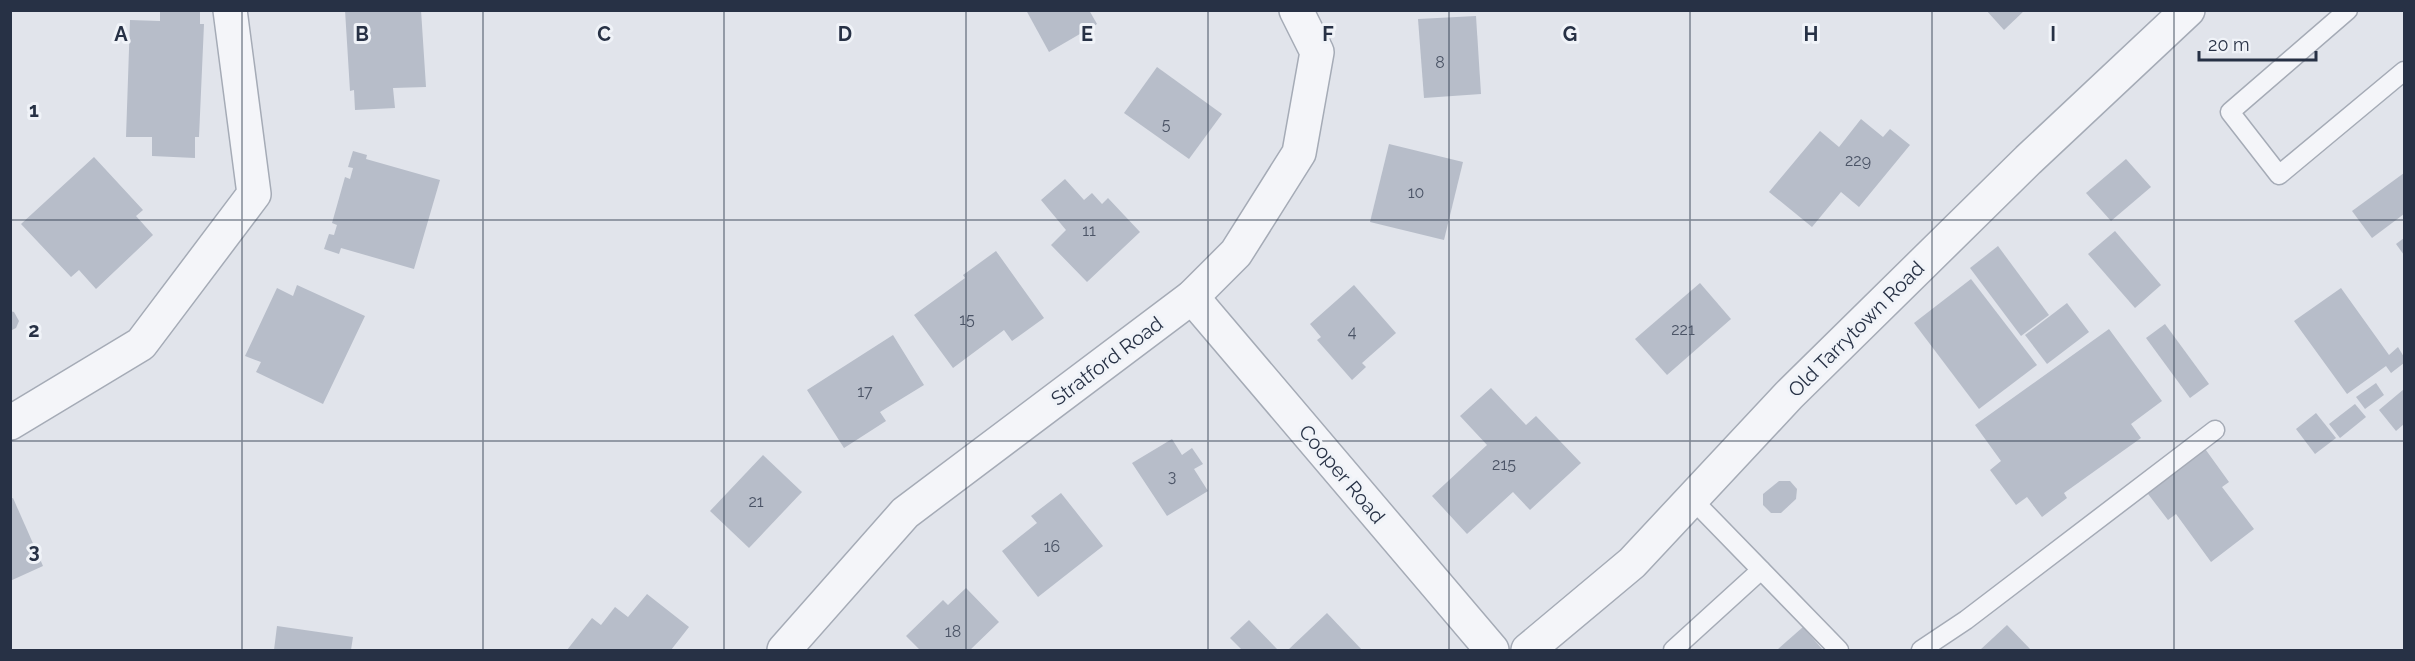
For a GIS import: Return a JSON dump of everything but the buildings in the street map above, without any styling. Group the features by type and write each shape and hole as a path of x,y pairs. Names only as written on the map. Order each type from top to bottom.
{"street":[{"path":"10,423 141,344 254,194 230,10"},
{"name":"Stratford Road","path":"784,651 905,513 1192,297 1236,253 1299,153 1317,51 1296,10"},
{"name":"Old Tarrytown Road","path":"1528,651 1632,563 1789,395 2028,160 2188,10"},
{"name":"Cooper Road","path":"1192,297 1492,651"}],"lane":[{"path":"2348,10 2230,112 2279,175 2404,71"},
{"path":"1921,651 1966,620 2215,430"},
{"path":"1692,499 1839,651"},
{"path":"1673,651 1761,570"}]}
